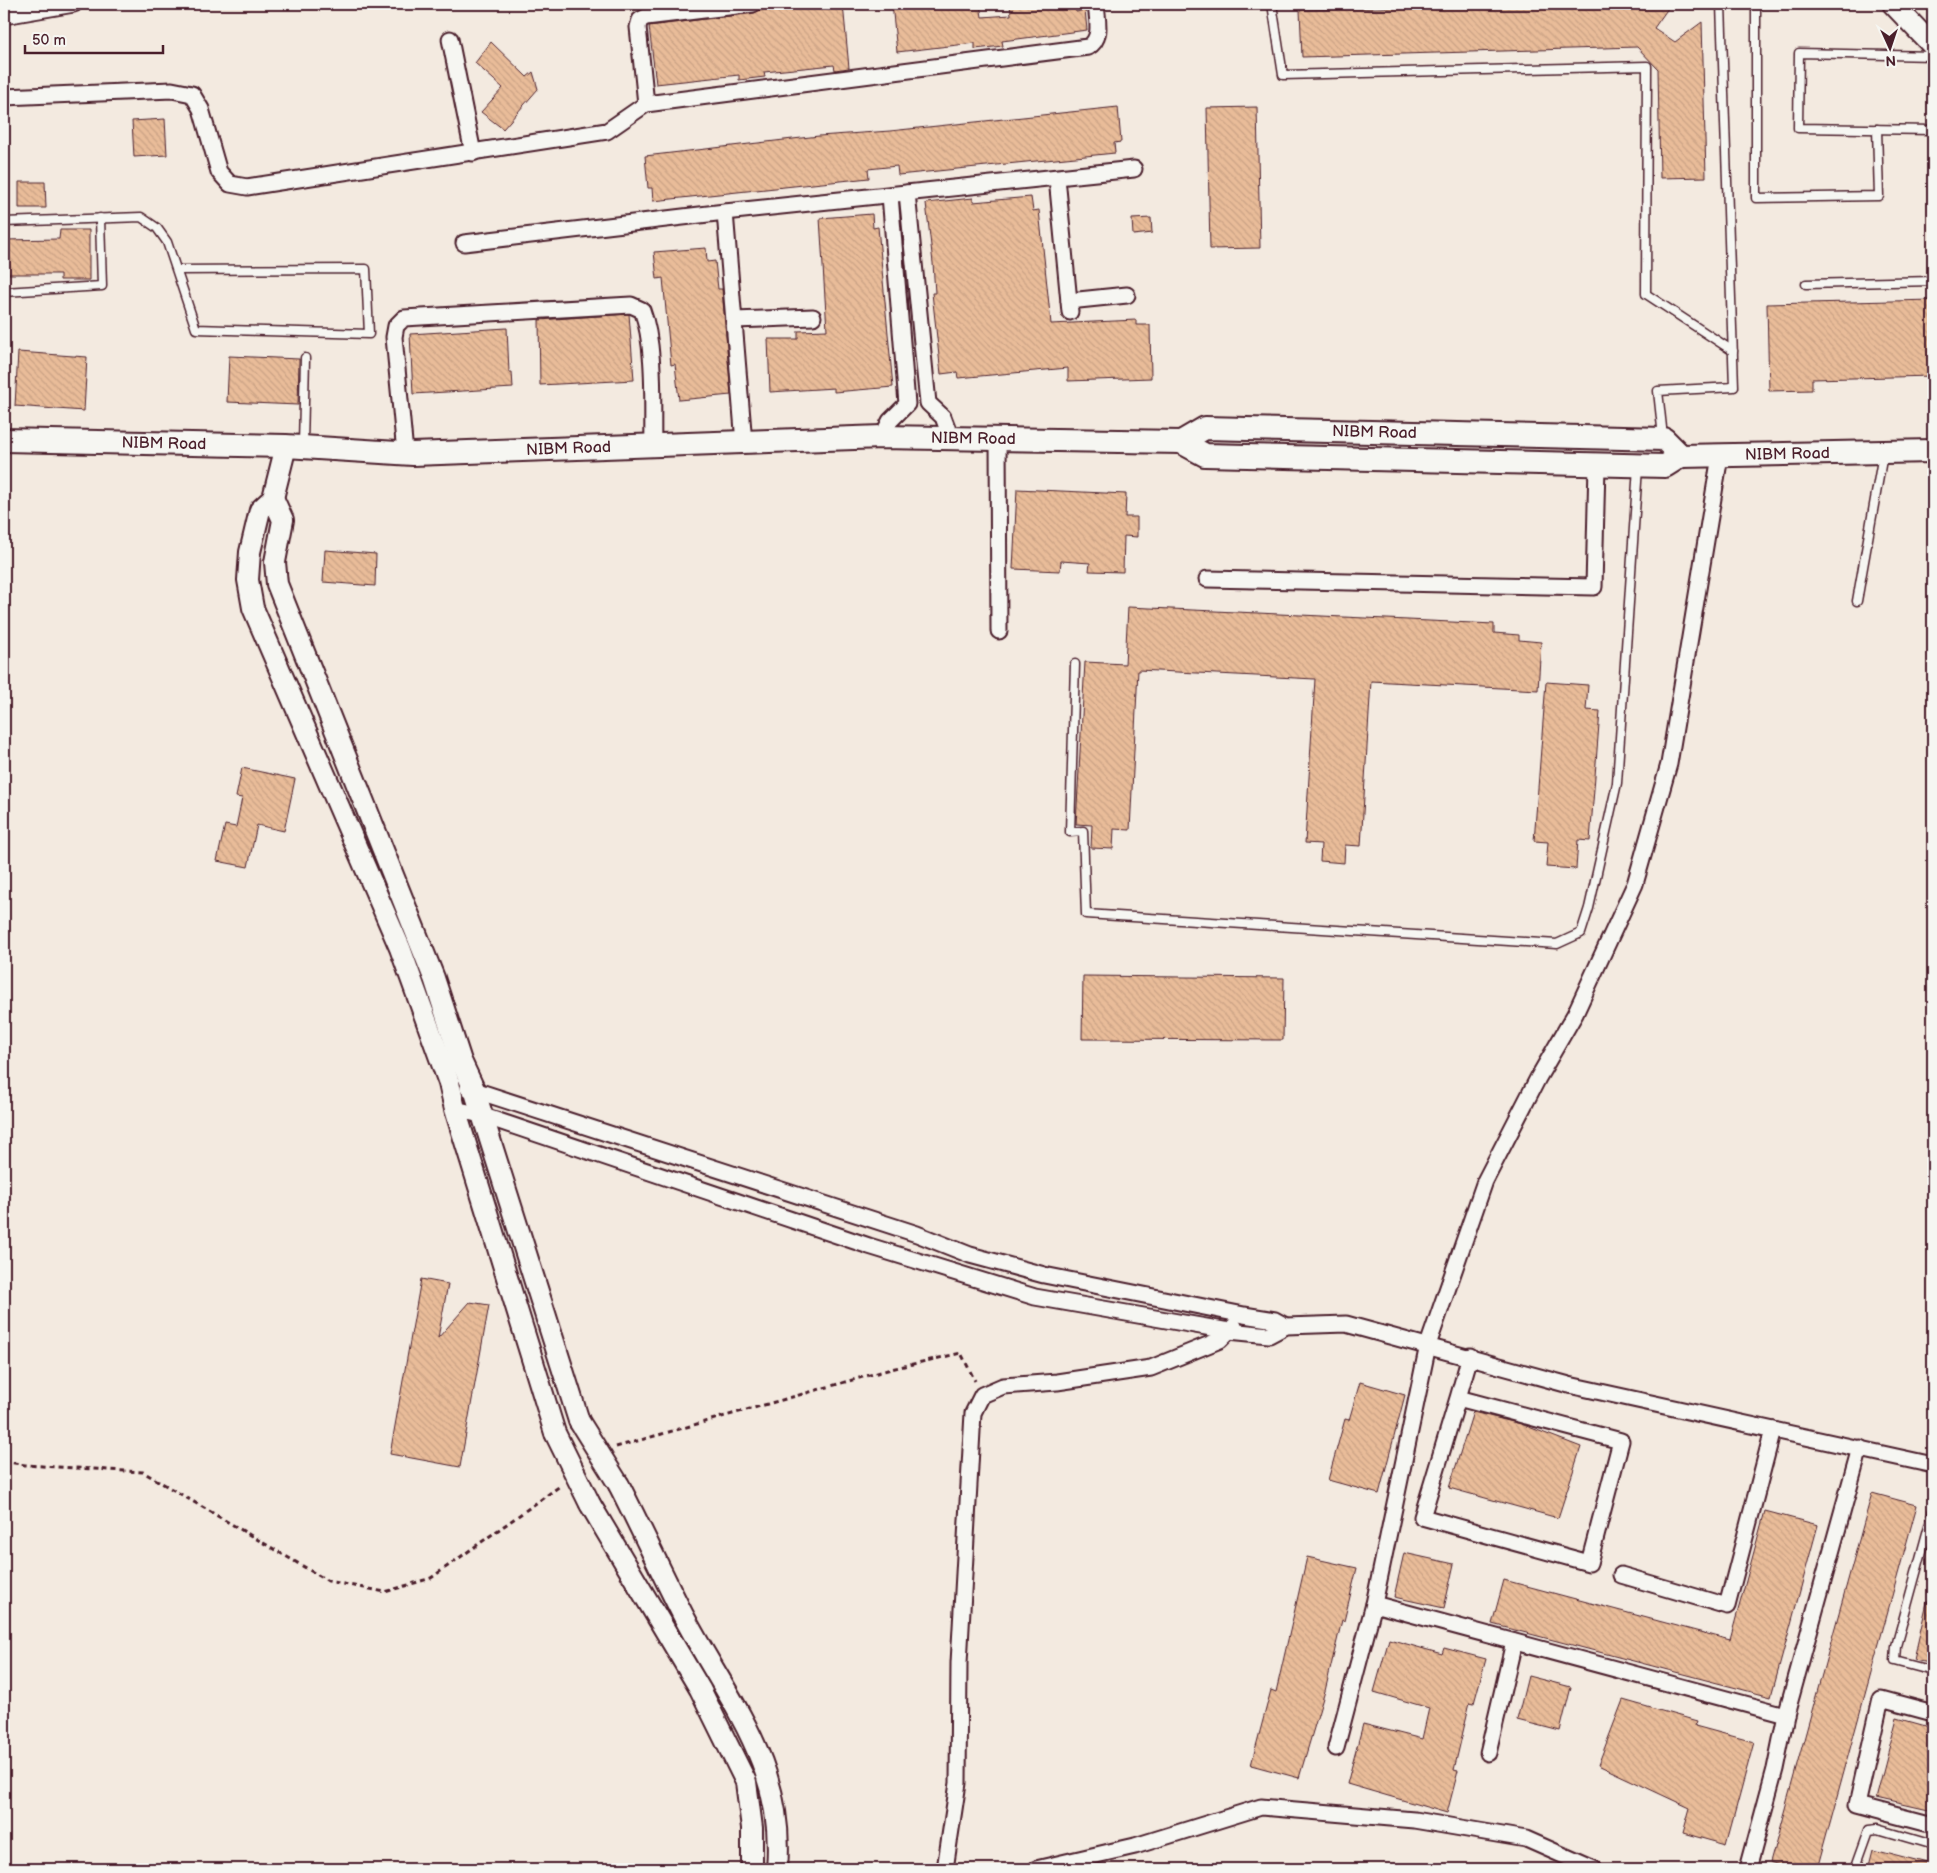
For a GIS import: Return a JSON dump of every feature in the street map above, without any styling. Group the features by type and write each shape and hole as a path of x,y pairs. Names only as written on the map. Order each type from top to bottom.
{"main road":[{"name":"NIBM Road","path":"4,440 294,447 405,453 882,437 1181,442 1205,428 1664,439"},
{"path":"1181,442 1205,455 1665,466 1681,456 1664,439"},
{"name":"NIBM Road","path":"1681,456 1933,451"}],"street":[{"path":"4,16 74,4"},
{"path":"646,104 638,27 640,20 646,17 753,4"},
{"path":"4,97 172,90 192,94 201,109 219,172 230,184 247,187 473,154 607,132 646,104 1088,47 1095,43 1098,36 1096,4"},
{"path":"1893,4 1933,46"},
{"path":"450,39 473,154"},
{"path":"464,243 725,212 1134,169"},
{"path":"1057,178 1069,307 1127,295"},
{"path":"907,194 928,403 943,417 951,438"},
{"path":"882,437 890,422 907,404 890,195"},
{"path":"725,212 744,443"},
{"path":"405,453 394,337 396,326 404,318 631,304 642,310 646,321 652,383 653,446"},
{"path":"899,308 918,305"},
{"path":"734,320 813,317"},
{"path":"998,438 999,631"},
{"path":"294,447 273,498 260,510 250,552 248,580 253,608 400,948 450,1083 455,1109 555,1433 590,1504 700,1689 746,1782 752,1828 752,1869"},
{"path":"1336,1748 1374,1604 1428,1345 1485,1181 1538,1078 1575,1014 1634,884 1669,764 1720,456"},
{"path":"1207,579 1594,587 1596,465"},
{"path":"273,498 283,520 275,562 277,584 434,978 461,1061 474,1089 579,1421 620,1485 683,1615 742,1716 763,1761 774,1801 778,1854 777,1869"},
{"path":"450,1083 474,1089 917,1234 970,1256 1044,1275 1244,1316 1275,1320 1286,1326"},
{"path":"455,1109 481,1115 869,1246 1035,1297 1229,1331 1269,1335 1286,1326 1346,1324 1470,1356 1568,1385 1933,1465"},
{"path":"945,1869 958,1782 959,1663 974,1414 982,1395 1004,1386 1057,1382 1151,1368 1220,1340 1244,1316"},
{"path":"1458,1398 1621,1441 1589,1564 1422,1517 1470,1356"},
{"path":"1621,1575 1727,1606 1773,1430"},
{"path":"1748,1869 1775,1769 1786,1715 1860,1448"},
{"path":"1374,1604 1786,1715"},
{"path":"1488,1753 1514,1642"},
{"path":"1933,1713 1881,1699 1857,1805 1933,1825"},
{"path":"1036,1869 1135,1846 1261,1807 1414,1820 1526,1839 1594,1869"}],"lane":[{"path":"1272,4 1283,75 1648,66 1646,294 1733,351"},
{"path":"1664,439 1658,391 1734,387 1721,4"},
{"path":"1756,4 1756,198 1879,196 1877,129"},
{"path":"1933,56 1799,53 1798,128 1933,130"},
{"path":"4,222 141,217 158,228 167,242 196,329 369,334 366,269 177,270"},
{"path":"4,292 102,286 100,218"},
{"path":"1806,284 1933,281"},
{"path":"294,447 305,358"},
{"path":"1857,601 1884,452"},
{"path":"1075,664 1070,832 1083,831 1086,914 1557,944 1581,933 1589,908 1617,783 1638,466"},
{"path":"1933,1511 1896,1646 1895,1661 1933,1671"},
{"path":"1855,1869 1869,1830 1878,1829 1933,1845"}],"path":[{"path":"614,1447 891,1369 961,1353 982,1395"},
{"path":"4,1461 25,1465 143,1472 328,1580 385,1592 431,1578 566,1482"}],"building":[{"path":"843,4 849,68 835,70 834,65 764,72 765,77 739,80 739,75 656,84 649,26 754,13 760,10"},
{"path":"892,4 980,4 982,17 1011,15 1010,4 1075,4 1076,12 1085,10 1087,30 1002,41 1003,46 975,49 975,43 897,52"},
{"path":"1532,4 1671,4 1654,28 1675,42 1702,22 1706,177 1660,178 1658,69 1637,47 1302,57 1300,10"},
{"path":"491,42 527,77 533,72 538,89 503,129 481,112 503,88 475,63"},
{"path":"1118,107 1121,142 1114,143 1115,153 898,175 897,166 868,169 869,178 653,201 652,188 648,188 645,156 819,136 890,131"},
{"path":"1257,107 1260,248 1210,249 1207,108"},
{"path":"165,119 167,155 134,157 132,121"},
{"path":"19,182 45,182 46,208 19,208"},
{"path":"1031,197 1033,211 1039,210 1051,324 1136,320 1136,325 1150,325 1151,378 1068,381 1068,368 958,378 957,372 941,374 932,293 935,293 926,203 973,198 973,202"},
{"path":"872,214 873,228 878,227 893,387 834,392 834,388 770,392 768,339 798,339 798,331 827,330 820,218"},
{"path":"1151,218 1152,233 1133,235 1132,219"},
{"path":"60,230 89,230 89,280 60,280 60,274 4,274 4,240 59,239"},
{"path":"706,248 707,262 715,261 718,289 722,289 731,395 679,400 675,364 671,365 663,278 657,279 654,252"},
{"path":"1933,300 1933,376 1812,379 1812,390 1769,391 1767,304"},
{"path":"629,314 634,380 540,385 539,320"},
{"path":"507,328 509,372 512,372 513,388 413,394 410,334"},
{"path":"18,352 87,357 84,411 15,406"},
{"path":"229,356 299,359 298,405 227,402"},
{"path":"1017,489 1126,494 1125,517 1137,517 1137,537 1124,536 1123,572 1089,571 1090,563 1061,561 1060,571 1013,569"},
{"path":"325,550 376,554 375,586 323,582"},
{"path":"1128,607 1494,624 1494,633 1519,635 1519,640 1541,642 1538,690 1371,681 1361,846 1345,845 1344,863 1320,861 1321,844 1305,843 1315,679 1138,670 1130,830 1114,829 1113,849 1091,848 1092,825 1076,824 1085,662 1125,664"},
{"path":"1546,682 1588,685 1586,710 1600,711 1590,841 1578,840 1576,869 1546,867 1548,842 1534,841"},
{"path":"242,768 295,779 284,831 257,825 248,867 217,861 225,825 236,827 242,798 236,797"},
{"path":"1083,976 1284,978 1283,1040 1082,1039"},
{"path":"421,1279 448,1284 438,1338 470,1302 489,1305 460,1467 390,1454"},
{"path":"1360,1382 1405,1395 1379,1494 1328,1480 1345,1419 1349,1420"},
{"path":"1473,1412 1521,1424 1581,1447 1558,1518 1449,1488"},
{"path":"1872,1493 1917,1505 1817,1869 1793,1869 1770,1863"},
{"path":"1765,1511 1818,1525 1771,1697 1492,1624 1504,1580 1730,1640"},
{"path":"1404,1553 1454,1564 1444,1608 1394,1597"},
{"path":"1307,1557 1357,1568 1325,1691 1299,1778 1251,1765 1271,1690 1276,1692"},
{"path":"1927,1602 1933,1602 1933,1663 1914,1659"},
{"path":"1389,1639 1442,1654 1444,1648 1486,1659 1474,1703 1470,1702 1454,1770 1458,1771 1447,1813 1347,1784 1363,1724 1422,1739 1429,1708 1374,1692"},
{"path":"1528,1676 1571,1687 1560,1731 1517,1720"},
{"path":"1623,1700 1697,1721 1695,1726 1754,1742 1726,1845 1683,1833 1690,1808 1598,1765"},
{"path":"1897,1718 1933,1728 1933,1811 1876,1798"},
{"path":"1873,1849 1931,1864 1931,1869 1868,1869"}]}
